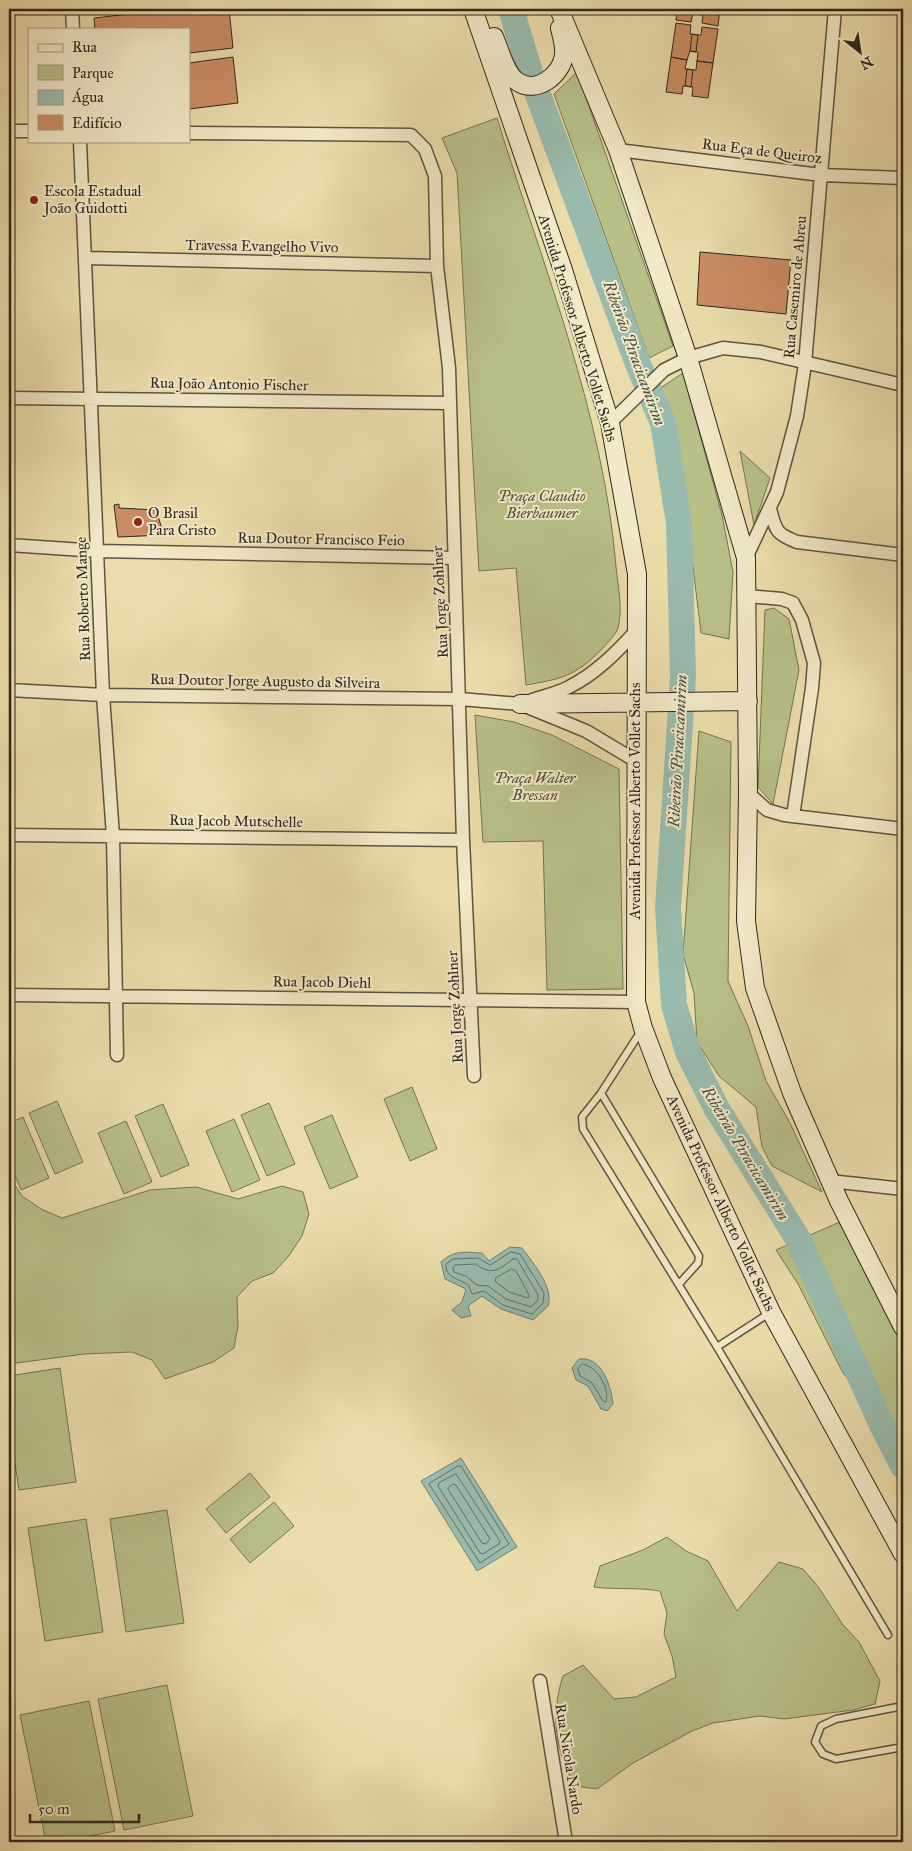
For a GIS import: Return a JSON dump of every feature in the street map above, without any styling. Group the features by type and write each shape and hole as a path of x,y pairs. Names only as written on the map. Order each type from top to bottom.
{"main road":[{"name":"Avenida Professor Alberto Vollet Sachs","path":"473,9 563,270 610,423 636,574 636,1002 643,1028 662,1078 772,1312 903,1554"},
{"path":"483,9 508,69 516,81 528,87 540,85 560,67 564,57 564,46 554,9"},
{"path":"559,9 618,150 688,358 746,558 748,596 746,921 755,988 792,1092 830,1181 846,1217 903,1327"},
{"path":"520,704 748,701"}],"street":[{"path":"72,9 73,28"},
{"name":"Rua Casemiro de Abreu","path":"746,558 770,509 797,416 805,364 834,9"},
{"path":"9,131 28,131"},
{"name":"Rua Jorge Zohlner","path":"190,133 411,135 425,149 435,176 437,266 449,368 463,840 474,1076"},
{"name":"Rua Roberto Mange","path":"80,142 87,258 103,696 113,836 118,996 117,1055"},
{"name":"Rua Eça de Queiroz","path":"618,150 821,175 903,178"},
{"name":"Travessa Evangelho Vivo","path":"87,258 437,266"},
{"path":"610,423 664,370 688,358 723,348 737,348 903,385"},
{"name":"Rua João Antonio Fischer","path":"9,398 450,403"},
{"path":"770,509 775,528 781,536 797,542 903,555"},
{"name":"Rua Doutor Francisco Feio","path":"9,545 98,551 454,558"},
{"path":"748,596 782,599 793,602 802,620 814,663 793,816"},
{"name":"Rua Doutor Jorge Augusto da Silveira","path":"520,704 568,688 589,676 616,653 635,632"},
{"name":"Rua Doutor Jorge Augusto da Silveira","path":"9,690 103,696 460,699 520,704 586,731 636,761"},
{"path":"748,793 767,810 793,816 903,829"},
{"name":"Rua Jacob Mutschelle","path":"9,835 463,840"},
{"name":"Rua Jacob Diehl","path":"9,995 636,1002"},
{"path":"830,1181 903,1189"},
{"name":"Rua Nicola Nardo","path":"540,1681 566,1842"}],"lane":[{"path":"643,1028 601,1093 582,1117 583,1129 717,1346 888,1635"},
{"path":"601,1093 699,1256 698,1263 679,1284"},
{"path":"717,1346 772,1312"},
{"path":"903,1706 836,1719 821,1726 815,1742 823,1754 836,1760 903,1747"}],"green space":[{"path":"577,72 673,346 649,358 554,94"},
{"name":"Praça Claudio Bierbaumer","path":"497,118 569,340 585,397 599,453 609,510 620,605 617,631 593,658 576,671 567,675 549,681 526,685 516,568 479,571 457,173 442,138"},
{"path":"683,373 722,515 733,572 729,639 701,633 677,435 659,389"},
{"path":"740,451 770,478 754,525"},
{"path":"774,608 789,619 799,670 773,804 758,787 765,610"},
{"name":"Praça Walter Bressan","path":"475,715 514,722 552,735 619,769 623,989 547,990 543,841 483,842"},
{"path":"699,731 731,742 728,981 748,1026 766,1081 790,1123 822,1192 772,1166 762,1147 756,1107 719,1076 697,1042 694,993 683,954"},
{"path":"412,1087 437,1149 410,1161 384,1099"},
{"path":"57,1101 83,1162 55,1174 29,1113"},
{"path":"269,1103 295,1164 267,1176 241,1115"},
{"path":"163,1104 189,1165 161,1177 135,1116"},
{"path":"332,1115 358,1177 330,1189 304,1127"},
{"path":"23,1117 49,1178 21,1190 9,1160 9,1123"},
{"path":"234,1119 260,1180 232,1192 206,1131"},
{"path":"126,1121 152,1182 124,1194 98,1133"},
{"path":"9,1176 22,1196 41,1209 62,1218 150,1190 196,1187 238,1199 282,1186 303,1192 309,1214 302,1236 288,1257 273,1273 252,1281 237,1297 238,1326 234,1348 213,1362 165,1379 152,1360 132,1352 84,1354 9,1364"},
{"path":"842,1221 903,1339 903,1453 889,1426 843,1373 798,1284 776,1250"},
{"path":"60,1368 76,1482 19,1490 9,1424 9,1376"},
{"path":"250,1473 270,1497 226,1533 206,1509"},
{"path":"274,1502 294,1526 250,1563 230,1539"},
{"path":"167,1510 184,1623 126,1632 110,1519"},
{"path":"86,1519 103,1632 45,1641 28,1528"},
{"path":"667,1537 686,1551 708,1561 737,1611 779,1562 803,1569 819,1588 843,1625 859,1642 880,1681 875,1704 853,1710 784,1719 760,1716 713,1723 692,1731 633,1763 597,1789 575,1786 563,1759 557,1732 557,1705 563,1676 583,1665 614,1699 636,1697 676,1677 672,1656 664,1634 667,1613 660,1591 594,1587 600,1566 643,1550"},
{"path":"167,1685 193,1816 124,1830 98,1699"},
{"path":"89,1701 115,1831 60,1842 46,1842 20,1715"}],"water":[{"path":"510,1247 522,1248 537,1268 548,1291 548,1306 533,1320 501,1309 482,1296 468,1306 471,1316 461,1318 452,1310 462,1302 466,1289 445,1279 441,1262 450,1255 465,1252 482,1253 489,1261"},
{"path":"579,1359 587,1359 594,1362 604,1374 613,1404 607,1411 601,1409 588,1386 576,1380 572,1368"},
{"path":"461,1458 517,1547 477,1571 421,1481"}],"building":[{"path":"174,9 229,9 233,48 190,53 190,28 95,28 94,18"},
{"path":"677,9 720,9 718,26 702,23 703,15 693,13 691,22 676,20"},
{"path":"676,23 691,25 690,34 701,35 702,27 718,29 713,63 697,61 698,52 690,51 687,60 671,57"},
{"path":"692,34 698,35 696,52 690,51"},
{"path":"233,57 238,103 190,109 190,63"},
{"path":"671,57 687,60 685,69 696,70 697,61 713,63 708,98 692,96 693,87 683,86 682,94 666,92"},
{"path":"687,69 693,70 691,87 685,86"},
{"path":"700,252 791,260 786,314 697,305"},
{"name":"O Brasil Para Cristo","path":"119,504 119,508 156,510 164,535 118,537 114,505"}],"waterway":[{"name":"Ribeirão Piracicamirim","path":"511,9 531,76 638,364 663,423 679,523 683,676 668,908 674,1005 688,1052 717,1109 798,1239 882,1425 903,1466"}],"place":[{"name":"Escola Estadual João Guidotti","path":"34,200"},
{"name":"O Brasil Para Cristo","path":"138,522"}]}
